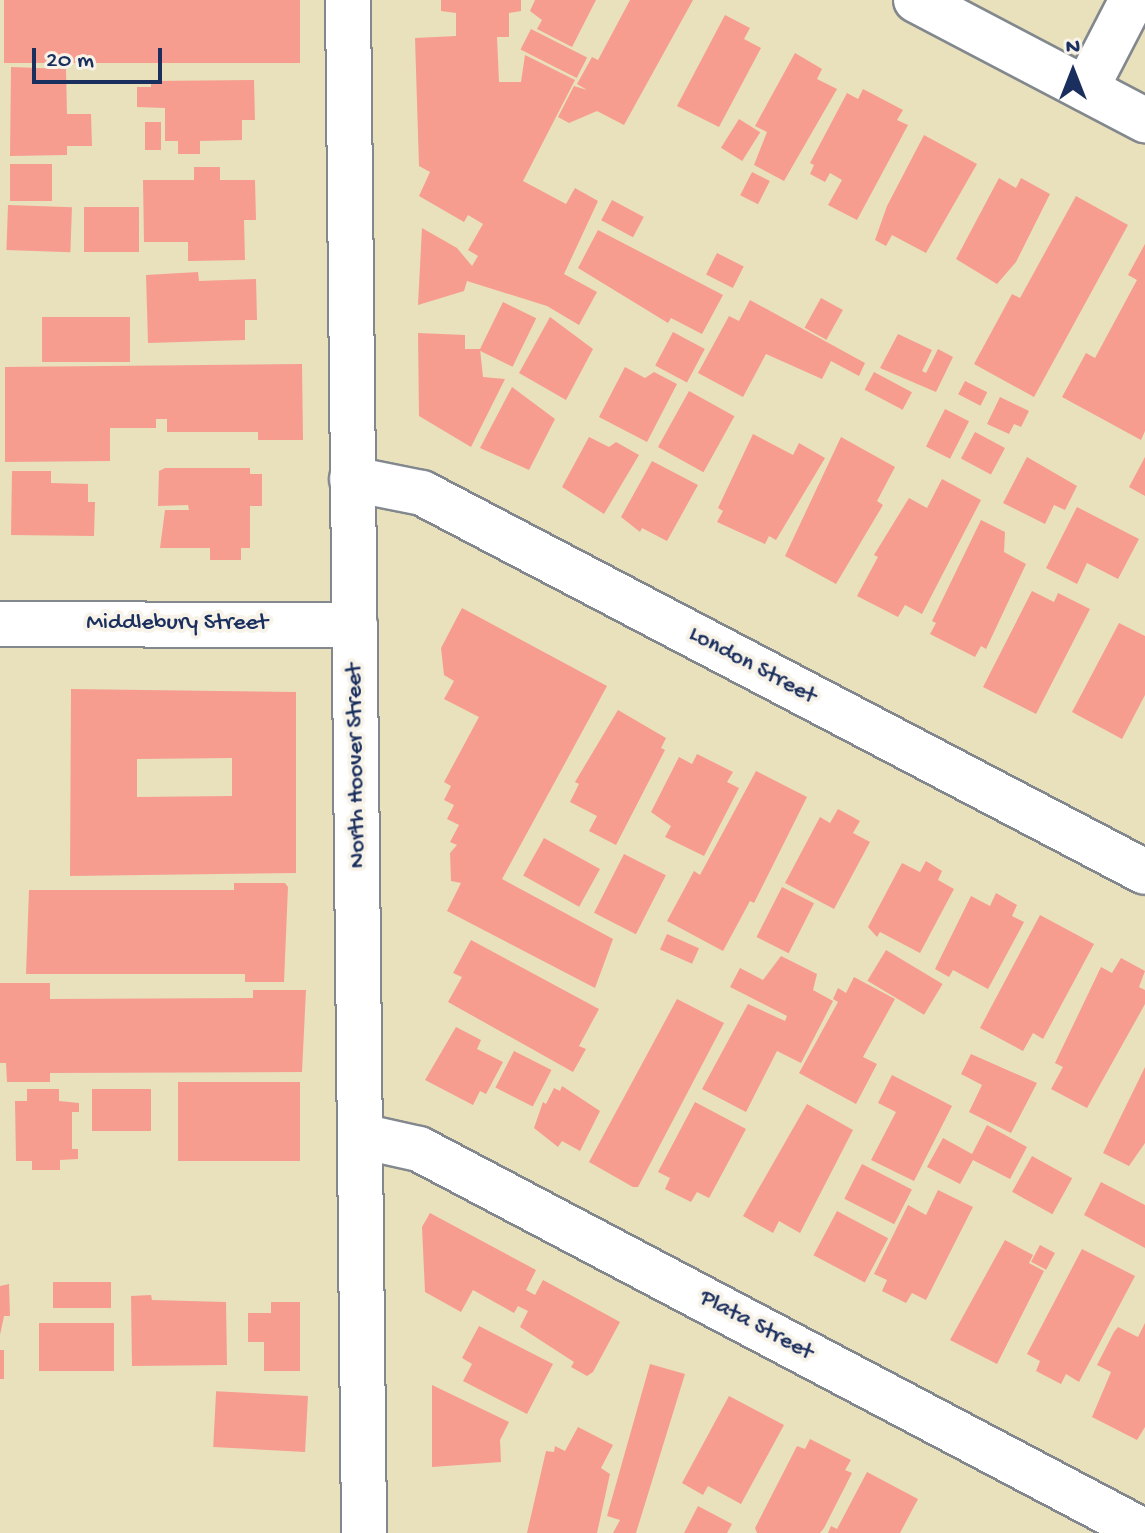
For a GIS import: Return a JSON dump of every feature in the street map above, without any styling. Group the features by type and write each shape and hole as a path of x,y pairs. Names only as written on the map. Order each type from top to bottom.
{"street":[{"name":"North Hoover Street","path":"348,0 364,1533"},
{"path":"916,0 1145,120"},
{"path":"1086,89 1132,0"},
{"name":"London Street","path":"352,479 422,493 1145,872"},
{"name":"Middlebury Street","path":"0,624 355,625"},
{"name":"Plata Street","path":"361,1136 419,1149 1145,1532"}],"building":[{"path":"4,0 300,0 300,63 4,63"},
{"path":"441,0 521,0 521,11 509,13 509,37 497,37 499,82 521,82 525,55 575,80 523,181 566,204 575,188 598,201 564,274 597,292 579,325 547,306 467,281 464,291 418,305 422,228 457,248 472,266 478,256 468,250 483,224 468,215 464,222 419,196 430,172 419,166 415,38 456,36 456,13 441,11"},
{"path":"535,0 596,0 572,47 537,29 542,20 530,11"},
{"path":"630,0 693,0 624,125 597,111 569,123 558,117 574,86 587,90 577,84 592,57 598,60"},
{"path":"725,15 750,28 744,39 761,48 719,127 677,106"},
{"path":"531,29 587,58 577,78 521,49"},
{"path":"795,53 822,69 817,79 837,89 784,181 754,165 767,132 755,126"},
{"path":"11,67 66,69 67,114 91,114 92,146 67,146 67,155 10,156"},
{"path":"254,80 255,120 242,120 242,140 200,141 200,154 178,154 178,141 165,141 165,108 137,107 137,87 151,87 151,81"},
{"path":"863,89 903,110 897,120 908,125 857,220 828,205 842,180 830,173 825,182 810,174 814,165 810,163 847,93 858,99"},
{"path":"739,119 760,132 742,161 721,148"},
{"path":"145,122 161,122 161,150 145,150"},
{"path":"924,135 977,164 926,253 892,235 886,246 875,240 887,206"},
{"path":"10,164 52,164 52,201 10,201"},
{"path":"194,167 220,167 220,180 255,180 256,220 244,220 245,260 188,261 188,242 144,242 143,180 194,180"},
{"path":"752,172 770,181 758,204 740,195"},
{"path":"999,178 1016,188 1021,178 1050,194 1016,262 997,284 956,259"},
{"path":"1076,196 1128,225 1034,397 974,364 1012,294 1020,298"},
{"path":"612,200 644,217 633,237 601,220"},
{"path":"8,205 72,207 70,252 6,250"},
{"path":"84,207 139,207 139,252 84,252"},
{"path":"598,230 723,295 702,334 671,318 668,323 578,268"},
{"path":"1145,244 1145,431 1141,440 1062,397 1086,353 1095,358 1137,280 1128,275"},
{"path":"717,253 744,267 733,288 706,274"},
{"path":"198,272 199,281 256,279 257,320 245,320 245,340 148,343 146,275"},
{"path":"821,298 843,310 826,340 805,328"},
{"path":"750,300 865,363 859,376 831,361 822,379 766,354 743,397 698,373 729,316 739,321"},
{"path":"503,302 536,318 513,367 479,351"},
{"path":"42,317 130,317 130,362 42,362"},
{"path":"550,317 593,349 566,400 519,373"},
{"path":"673,332 705,349 687,382 655,366"},
{"path":"418,333 465,335 465,349 480,349 483,377 505,379 471,447 419,416"},
{"path":"898,334 932,350 922,371 926,373 938,349 953,357 936,392 880,368"},
{"path":"302,364 303,440 258,440 258,432 167,432 167,419 156,419 156,428 110,428 110,461 5,462 5,367"},
{"path":"625,367 645,378 654,372 677,384 647,442 599,417"},
{"path":"874,372 912,392 903,410 865,390"},
{"path":"965,381 987,392 980,406 958,394"},
{"path":"512,387 555,419 529,470 480,448"},
{"path":"689,391 734,416 703,472 658,447"},
{"path":"1000,397 1029,411 1021,427 1014,424 1009,434 987,424"},
{"path":"945,409 969,421 950,459 926,446"},
{"path":"975,432 1005,448 991,474 961,458"},
{"path":"753,434 793,455 799,443 825,458 776,540 769,536 765,544 717,522 723,511 718,508"},
{"path":"589,437 609,447 616,442 639,455 604,514 562,487"},
{"path":"841,437 895,467 877,501 883,505 836,584 785,556"},
{"path":"1027,457 1077,486 1065,510 1054,505 1045,524 1003,503"},
{"path":"1145,457 1145,496 1129,487"},
{"path":"652,461 698,485 667,541 642,528 640,532 621,517"},
{"path":"165,468 250,468 250,474 262,474 262,506 250,506 250,548 241,548 241,560 210,560 210,548 160,548 165,510 189,510 188,505 158,506 159,471"},
{"path":"12,471 51,471 51,483 88,484 88,502 95,502 94,536 11,535"},
{"path":"942,479 981,500 922,614 905,605 898,617 857,596 878,557 874,555 909,498 927,508"},
{"path":"1077,507 1139,539 1118,579 1087,563 1077,584 1046,568"},
{"path":"981,520 1005,532 1004,552 1026,564 986,649 981,646 975,657 930,634 936,623 932,621"},
{"path":"1032,591 1054,602 1058,593 1090,609 1036,714 983,687"},
{"path":"462,608 607,686 502,879 613,939 595,988 447,911 461,883 451,881 450,853 457,845 450,842 459,825 447,819 454,805 444,800 451,786 444,782 479,717 444,699 454,681 444,675 441,648"},
{"path":"1119,623 1145,636 1145,695 1122,739 1072,712"},
{"path":"71,689 296,692 296,873 70,876","holes":["232,758 232,796 137,797 137,759"]},
{"path":"618,710 666,738 661,748 665,750 616,845 589,831 597,816 570,802 579,784 575,782"},
{"path":"697,754 733,772 727,782 739,788 704,856 665,837 671,826 651,812 679,757 692,764"},
{"path":"756,771 807,797 754,903 750,901 723,951 667,921 694,871 700,875"},
{"path":"838,809 860,821 853,833 870,842 834,909 785,883 820,817 830,823"},
{"path":"544,838 600,869 579,907 523,876"},
{"path":"624,854 666,875 636,934 594,913"},
{"path":"926,861 942,871 938,880 954,889 920,953 880,932 877,937 868,927 902,863 920,872"},
{"path":"234,883 285,883 288,887 284,982 245,982 245,974 26,974 29,890 234,890"},
{"path":"782,887 814,903 789,953 757,937"},
{"path":"996,893 1017,905 1012,916 1024,922 988,989 953,970 949,977 935,969 971,896 990,906"},
{"path":"1040,915 1094,944 1043,1039 1033,1033 1023,1051 980,1028"},
{"path":"667,934 699,948 692,964 660,950"},
{"path":"471,940 599,1009 579,1046 586,1049 573,1072 448,1002 462,977 453,973"},
{"path":"886,950 943,984 924,1015 867,981"},
{"path":"781,956 817,974 813,990 833,1001 801,1063 777,1051 746,1112 702,1089 748,1004 785,1021 787,1016 730,987 740,968 763,980"},
{"path":"1121,958 1145,971 1139,987 1145,990 1145,1004 1087,1108 1051,1089 1063,1067 1055,1063 1101,967 1112,973"},
{"path":"854,977 895,999 863,1057 877,1064 856,1104 799,1073 838,1002 833,999 838,988 846,993"},
{"path":"0,983 50,983 50,999 253,998 253,990 306,990 302,1072 50,1073 50,1082 7,1082 6,1063 0,1063"},
{"path":"677,999 724,1023 638,1187 633,1187 589,1162"},
{"path":"456,1027 481,1040 477,1049 503,1062 486,1094 480,1091 473,1105 425,1080"},
{"path":"514,1051 551,1070 533,1107 495,1088"},
{"path":"971,1054 1037,1083 1011,1133 969,1112 982,1085 961,1074"},
{"path":"1145,1067 1145,1143 1129,1166 1103,1153"},
{"path":"892,1075 952,1106 914,1181 871,1160 896,1112 878,1103"},
{"path":"178,1082 300,1082 300,1161 178,1161"},
{"path":"562,1086 600,1111 580,1151 562,1141 558,1147 534,1128 543,1102 546,1104 554,1088 560,1091"},
{"path":"27,1089 59,1089 59,1101 79,1103 79,1112 72,1112 72,1149 78,1149 78,1159 60,1160 60,1170 32,1170 32,1161 16,1161 15,1101 27,1101"},
{"path":"92,1089 151,1089 151,1131 92,1131"},
{"path":"695,1102 746,1129 709,1198 697,1192 691,1202 665,1189 670,1178 658,1172"},
{"path":"807,1104 853,1130 800,1233 779,1221 773,1233 743,1216"},
{"path":"987,1125 1027,1147 1010,1179 973,1160 960,1184 927,1167 943,1138 972,1154"},
{"path":"1032,1156 1072,1178 1052,1214 1012,1192"},
{"path":"862,1164 912,1189 894,1224 844,1199"},
{"path":"1101,1182 1145,1205 1145,1248 1084,1215"},
{"path":"938,1190 973,1207 926,1300 912,1293 906,1303 882,1291 887,1280 874,1274 908,1205 926,1215"},
{"path":"837,1211 888,1238 865,1282 814,1255"},
{"path":"430,1213 536,1270 526,1290 535,1295 543,1280 620,1322 593,1372 587,1376 571,1367 574,1362 520,1327 528,1311 518,1306 514,1313 473,1290 461,1312 425,1292 422,1227"},
{"path":"1005,1240 1033,1255 1029,1263 1044,1271 997,1364 950,1340"},
{"path":"1040,1245 1055,1253 1046,1270 1031,1262"},
{"path":"1082,1249 1135,1276 1079,1382 1066,1374 1061,1384 1036,1371 1040,1361 1027,1354"},
{"path":"53,1282 111,1282 111,1308 53,1308"},
{"path":"9,1284 10,1316 4,1316 0,1335 0,1286"},
{"path":"151,1295 152,1300 226,1302 227,1365 132,1366 131,1296"},
{"path":"271,1302 300,1302 300,1371 264,1371 264,1342 248,1342 248,1313 271,1313"},
{"path":"39,1323 114,1323 114,1371 39,1371"},
{"path":"1145,1323 1145,1427 1137,1440 1092,1417 1111,1372 1097,1365 1114,1332 1118,1327 1138,1337"},
{"path":"479,1326 553,1364 527,1414 463,1381 472,1364 462,1358"},
{"path":"0,1350 4,1350 4,1379 0,1379"},
{"path":"650,1364 685,1374 636,1533 613,1533 620,1520 607,1516"},
{"path":"432,1385 509,1422 500,1440 501,1462 432,1467"},
{"path":"216,1391 308,1396 305,1452 213,1447"},
{"path":"729,1396 784,1425 741,1504 708,1486 703,1495 682,1483"},
{"path":"578,1427 613,1445 601,1468 610,1474 597,1533 527,1533 546,1451 554,1452 555,1446 565,1451"},
{"path":"810,1439 851,1460 845,1470 852,1473 824,1528 820,1533 757,1533 755,1528 797,1446 805,1449"},
{"path":"867,1472 918,1499 900,1533 828,1533 831,1526 837,1529"},
{"path":"698,1506 732,1524 727,1533 684,1533"}]}
